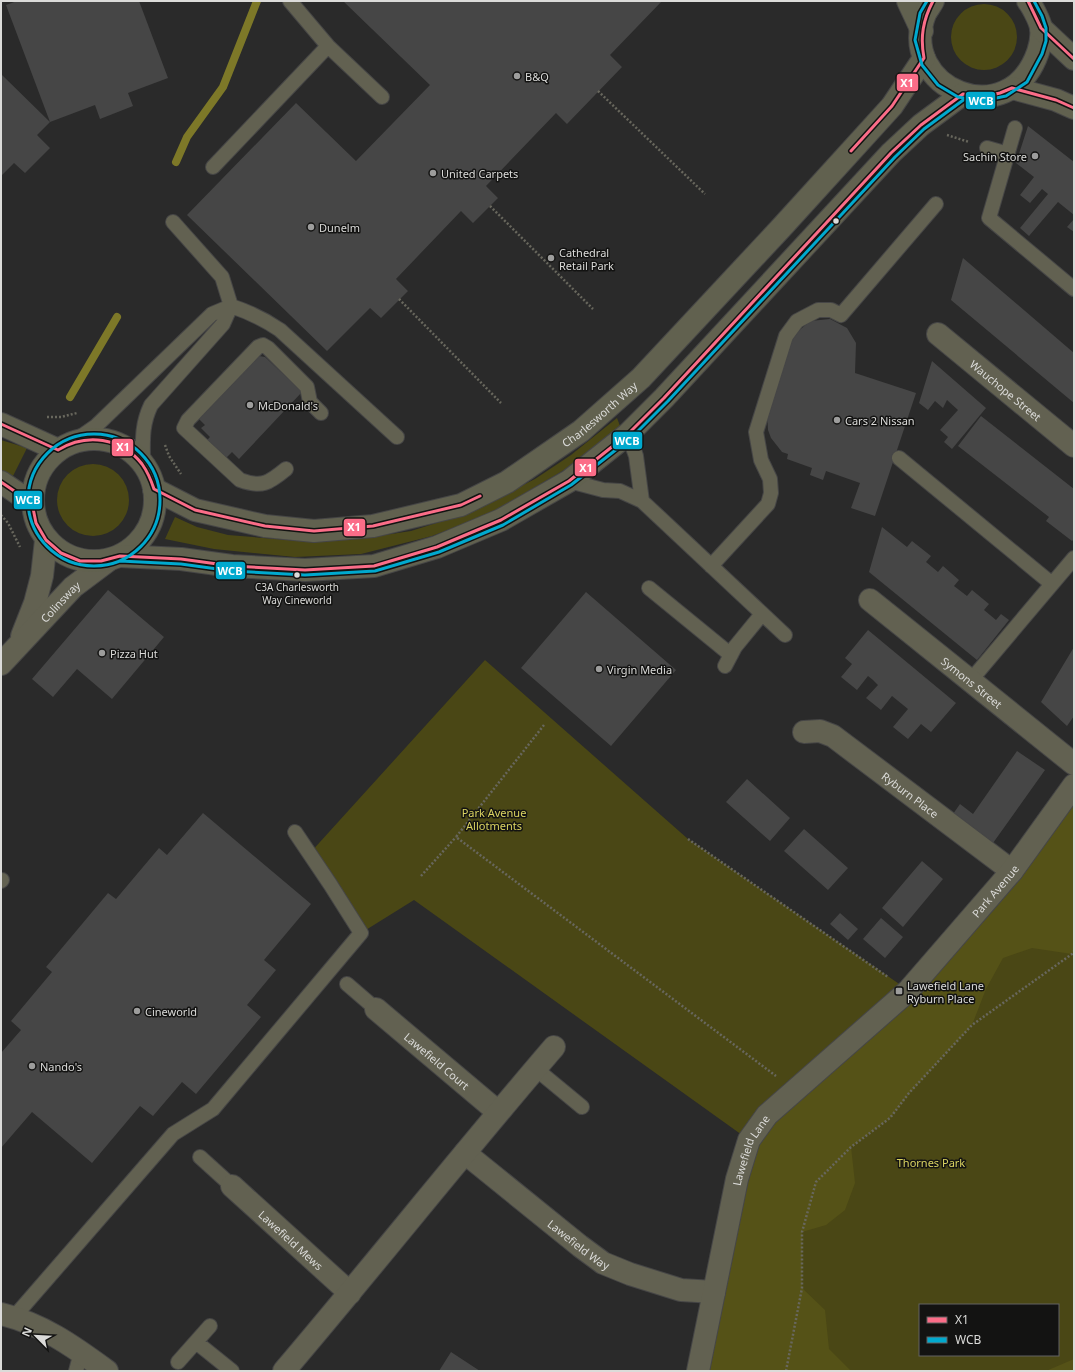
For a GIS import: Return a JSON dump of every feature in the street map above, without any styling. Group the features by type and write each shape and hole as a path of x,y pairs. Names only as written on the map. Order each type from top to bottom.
{"main road":[{"path":"908,1 922,31"},
{"path":"933,1 925,14 922,31 921,44 924,58 933,74 947,86 963,94 977,97 991,96 1012,88 1024,77 1034,64 1039,48 1041,28 1032,2"},
{"path":"1041,28 1074,59"},
{"name":"Charlesworth Way","path":"154,489 195,510 265,526 314,531 373,526 461,505 507,482 581,431 641,378 892,106 924,58"},
{"path":"1012,88 1056,100 1074,108"},
{"path":"114,558 181,559 232,566 305,570 374,566 438,547 501,520 569,481 628,434 664,398 891,153 921,125 963,94"},
{"path":"1,424 65,446"},
{"path":"89,439 105,440 119,444 132,452 143,464 150,476 154,489 154,510 148,528 136,544 114,558 101,562 80,560 61,553 46,540 36,523 32,503 34,483 43,464 65,446 89,439"},
{"path":"1,482 32,503"}],"street":[{"name":"Wauchope Street","path":"938,334 1074,446"},
{"name":"Colinsway","path":"17,648 37,596 42,576 46,540"},
{"name":"Colinsway","path":"1,664 73,587 114,558"},
{"name":"Symons Street","path":"870,600 1074,764"},
{"name":"Ryburn Place","path":"804,732 820,731 833,736 1012,871"},
{"name":"Park Avenue","path":"908,990 1012,871 1074,785"},
{"name":"Lawefield Lane","path":"698,1371 737,1179 749,1140 767,1115 908,990"},
{"name":"Lawefield Court","path":"376,1009 498,1112"},
{"path":"284,1371 498,1112 554,1047"},
{"name":"Lawefield Way","path":"465,1152 580,1246 603,1262 630,1274 681,1290 714,1292"},
{"name":"Lawefield Mews","path":"232,1186 350,1293"},
{"path":"8,1315 45,1329 78,1361 106,1371"}],"lane":[{"path":"290,1 328,46 382,97"},
{"path":"213,167 328,46"},
{"path":"1015,128 989,218 1074,289"},
{"path":"987,148 1008,154"},
{"path":"711,566 768,504 771,493 770,479 761,460 756,432 786,336 797,321 818,310 831,310 842,315 936,204"},
{"path":"143,464 142,434 145,417 151,405 223,324 231,306 222,277 173,222"},
{"path":"65,446 96,426 212,314 231,306 249,312 268,321 280,330 397,437"},
{"path":"286,469 275,478 264,484 249,483 240,480 184,428 188,420 258,347 263,345 268,348 307,387 310,402 321,413"},
{"path":"628,434 636,456 642,501"},
{"path":"899,458 1052,584"},
{"path":"569,481 603,490 620,491 642,501 785,635"},
{"path":"970,680 1074,558"},
{"path":"648,588 728,660 735,647 762,614"},
{"path":"8,1315 173,1134 213,1109 361,933 295,832"},
{"path":"347,984 376,1009"},
{"path":"536,1069 582,1107"},
{"path":"200,1157 232,1186"},
{"path":"178,1362 210,1326"},
{"path":"196,1342 232,1371"}],"path":[{"path":"598,91 704,194"},
{"path":"941,133 987,148"},
{"path":"490,206 593,309"},
{"path":"399,299 501,403"},
{"path":"421,876 456,837 544,725"},
{"path":"456,837 794,1091"},
{"path":"688,839 908,990"},
{"path":"786,1371 802,1288 802,1232 816,1182 851,1147 890,1118 910,1093 972,1024 1072,954 1074,951"}],"green space":[{"path":"978,4 990,4 997,6 1008,13 1015,24 1017,37 1015,50 1008,61 997,68 990,70 978,70 971,68 960,61 953,50 951,43 951,31 953,24 960,13 971,6"},
{"path":"617,418 620,426 564,470 490,514 432,536 361,554 295,557 214,549 165,539 175,517 197,527 228,535 312,542 365,538 411,531 468,513 535,479 571,455"},
{"path":"1,440 27,448 11,480 1,471"},
{"path":"93,464 107,467 119,474 126,486 129,500 126,514 119,526 107,533 93,536 79,533 67,526 60,514 57,500 60,486 67,474 79,467"},
{"path":"485,660 688,839 908,990 1074,785 1074,1371 698,1371 749,1140 414,900 361,933 310,853"}],"shaded area":[{"path":"1074,785 1074,951 1072,954 1032,948 1003,958 986,989 972,1025 910,1093 890,1118 851,1147 855,1183 845,1210 826,1225 802,1232 802,1288 825,1310 829,1349 851,1371 698,1371 749,1140 841,1051"},
{"path":"1074,1359 1074,1371 1046,1371"}],"building":[{"path":"17,1 139,1 168,78 128,93 133,106 100,119 95,105 50,122 6,5"},
{"path":"343,1 662,1 610,55 622,67 567,124 556,113 486,186 498,198 473,223 461,211 396,279 408,291 381,318 370,308 327,351 187,215 296,103 356,161 430,85"},
{"path":"1,74 50,122 37,135 50,148 25,173 14,163 1,176"},
{"path":"1028,126 1074,162 1074,215 1058,202 1029,236 1020,228 1048,194 1042,189 1030,203 1020,195 1034,177 1016,163"},
{"path":"1074,219 1074,232 1067,227"},
{"path":"963,258 1074,353 1074,403 951,300"},
{"name":"Cars 2 Nissan","path":"830,319 847,328 856,343 855,373 916,393 875,516 851,508 860,483 826,471 823,480 810,475 812,468 787,459 788,454 782,452 771,438 768,430 767,410 794,335 810,321"},
{"name":"McDonald's","path":"259,356 265,357 302,392 239,459 232,452 226,458 207,440 210,437 201,428 205,425 198,418"},
{"path":"932,361 986,408 952,449 944,442 948,437 940,430 958,410 947,400 943,408 935,401 928,410 919,403"},
{"path":"981,416 1074,489 1074,539 1072,541 1046,521 1049,517 958,446"},
{"path":"882,527 907,547 912,541 931,556 926,562 938,572 943,566 959,580 954,586 967,596 972,590 989,604 984,610 996,620 1001,614 1009,620 977,660 869,572"},
{"name":"Pizza Hut","path":"108,590 164,637 112,699 77,669 53,697 32,679"},
{"name":"Virgin Media","path":"586,592 676,670 611,746 521,668"},
{"path":"868,630 956,703 931,732 921,724 908,739 893,727 908,709 892,696 881,710 866,698 878,685 868,676 857,690 841,677 852,664 845,658"},
{"path":"1074,647 1074,716 1067,726 1041,702"},
{"path":"1017,751 1045,770 993,843 953,814 960,804 973,814"},
{"path":"747,779 790,818 770,841 726,802"},
{"name":"Cineworld","path":"203,813 311,904 264,960 276,970 247,1005 261,1017 196,1094 182,1082 153,1116 140,1106 92,1163 32,1112 1,1148 1,1053 21,1030 11,1021 52,972 46,967 108,893 116,899 159,848 167,855"},
{"path":"804,829 848,868 828,890 784,851"},
{"path":"922,861 943,879 903,927 882,908"},
{"path":"840,913 858,929 848,940 830,924"},
{"path":"881,918 903,937 885,958 863,939"},
{"path":"451,1352 480,1371 439,1371"}],"waterway":[{"path":"176,162 187,137 223,87 257,1"},
{"path":"70,397 117,317"}],"transit line":[{"name":"WCB","path":"927,1 920,13 915,40 922,65 938,85 958,97 982,101 1006,96 1027,82 1042,54 1046,41 1046,28 1042,16 1034,1"},
{"name":"X1","path":"851,151 892,106 924,58 922,43 923,29 933,1"},
{"name":"X1","path":"1028,1 1041,28 1074,59"},
{"name":"X1","path":"1,482 32,503 36,523 46,540 61,553 80,561 101,561 120,556 181,559 232,566 305,570 374,566 437,547 501,520 569,481 628,434 664,398 891,153 921,125 963,94 988,96 1012,88 1056,100 1074,108"},
{"name":"WCB","path":"120,561 181,564 232,571 305,575 375,571 439,552 503,525 571,485 631,438 668,401 895,157 924,129 966,98"},
{"name":"X1","path":"1,424 58,450 80,441 103,440 114,443 134,455 142,464 154,489 195,510 265,526 314,531 373,526 461,505 480,496"},
{"name":"WCB","path":"100,434 119,439 131,445 141,453 149,463 155,475 159,487 160,500 159,513 155,525 149,537 141,547 131,555 119,561 107,565 88,566 69,561 57,555 47,547 39,537 33,525 29,513 28,494 33,475 39,463 47,453 57,445 69,439 81,435 100,434"}],"place":[{"name":"B&Q","path":"517,76"},
{"name":"Sachin Store","path":"1035,156"},
{"name":"United Carpets","path":"433,173"},
{"name":"Dunelm","path":"311,227"},
{"name":"Cathedral Retail Park","path":"551,258"},
{"name":"McDonald's","path":"250,405"},
{"name":"Cars 2 Nissan","path":"837,420"},
{"name":"C3A Charlesworth Way Cineworld","path":"297,575"},
{"name":"Pizza Hut","path":"102,653"},
{"name":"Virgin Media","path":"599,669"},
{"name":"Lawefield Lane Ryburn Place","path":"899,991"},
{"name":"Cineworld","path":"137,1011"},
{"name":"Nando's","path":"32,1066"}],"park label":[{"name":"Park Avenue Allotments","path":"494,818"},
{"name":"Thornes Park","path":"931,1162"}]}
